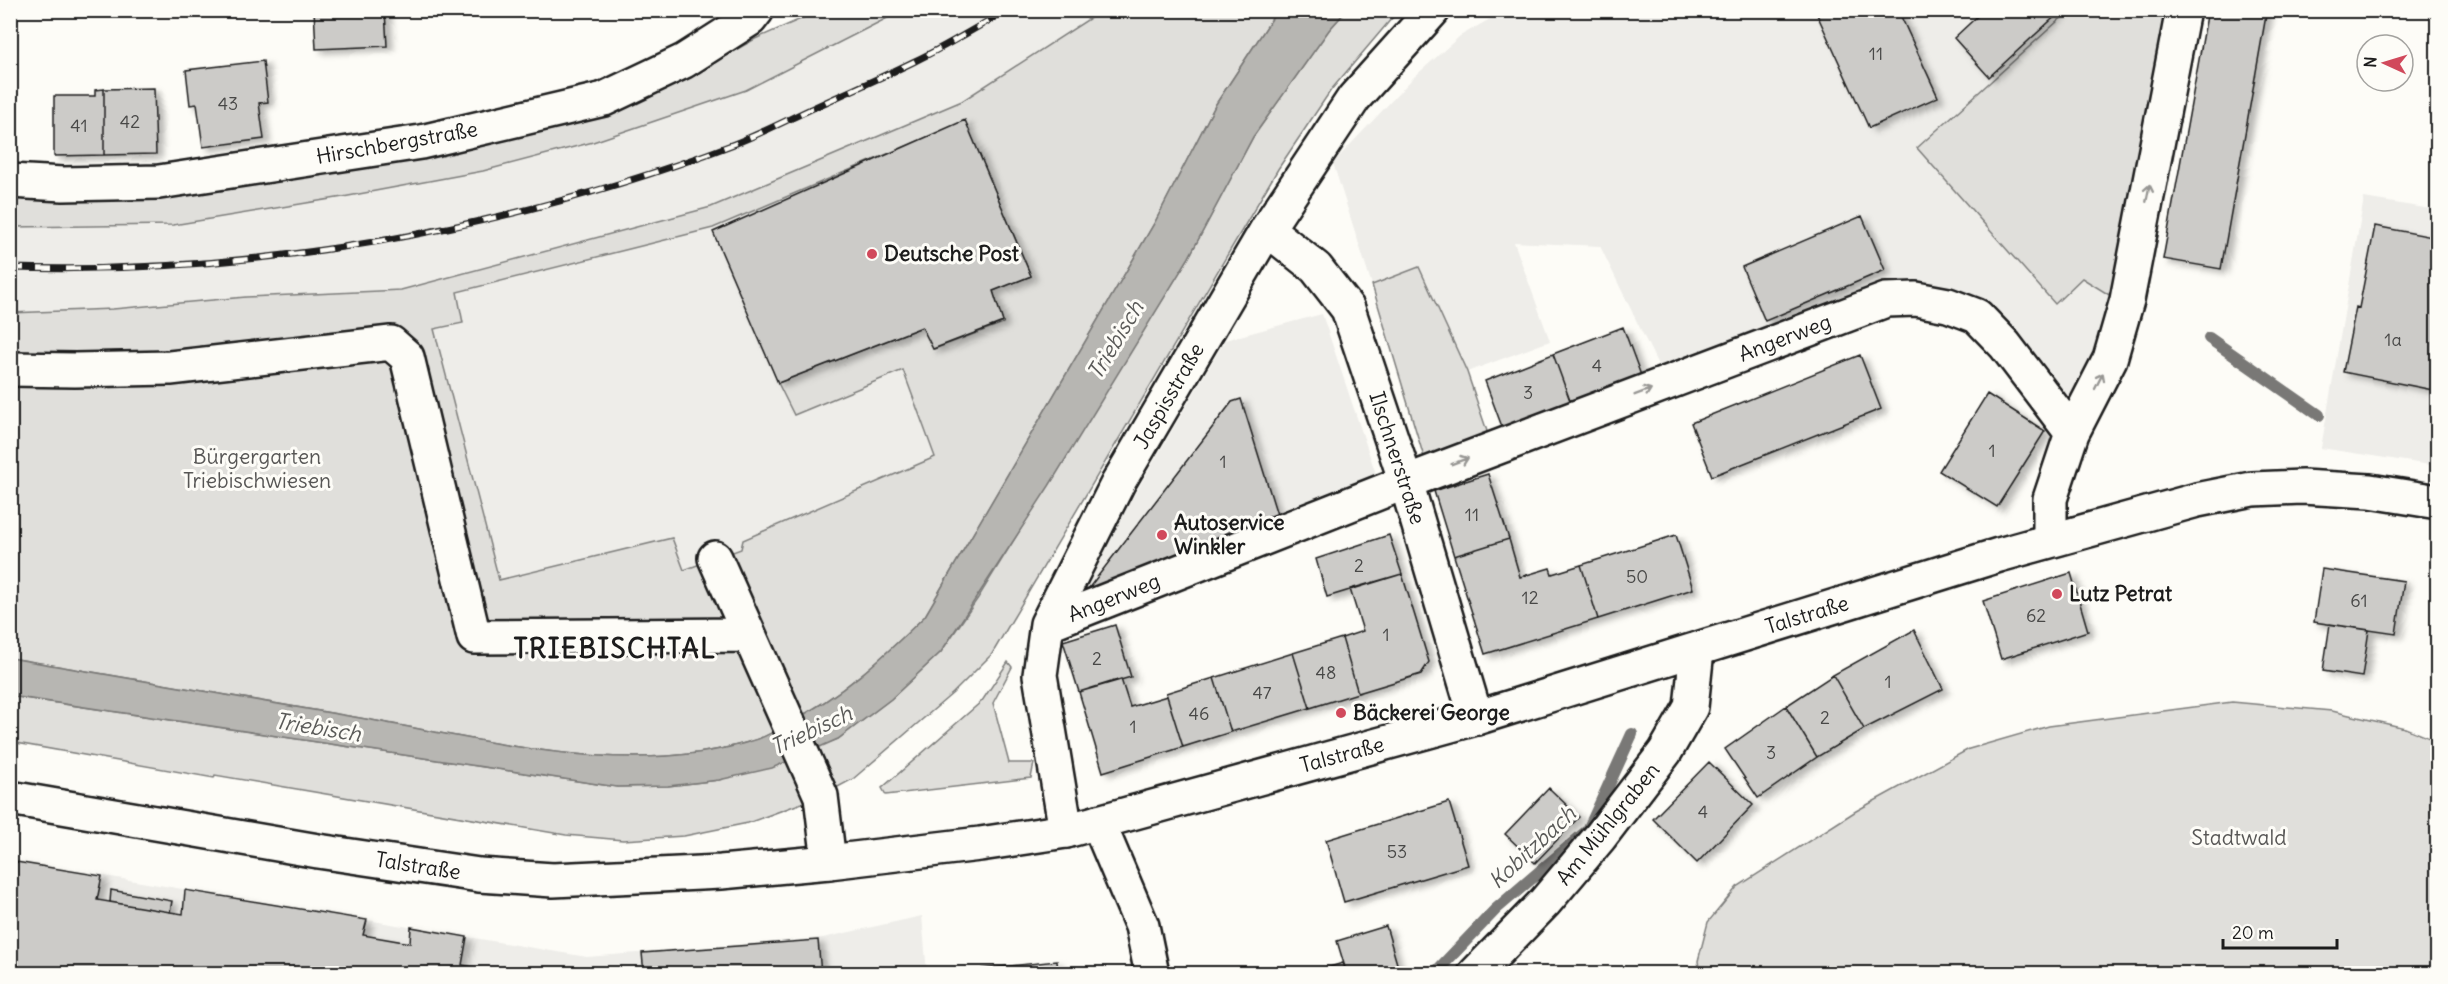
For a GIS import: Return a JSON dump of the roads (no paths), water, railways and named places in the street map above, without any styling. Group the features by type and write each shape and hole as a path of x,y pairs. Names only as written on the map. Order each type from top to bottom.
{"street":[{"name":"Hirschbergstraße","path":"10,181 63,184 159,182 421,142 604,99 684,61 750,20 757,10"},
{"name":"Jaspisstraße","path":"1066,831 1040,675 1047,624 1118,483 1268,229 1354,98 1432,10"},
{"path":"2050,540 2050,499 2072,433 2110,359 2127,300 2183,10"},
{"name":"Ilschnerstraße","path":"1268,229 1316,268 1348,309 1406,482 1476,718"},
{"name":"Angerweg","path":"1047,624 1406,482 1886,300 1916,299 1948,305 1977,316 2005,345 2072,433"},
{"path":"10,369 170,368 391,343 407,357 474,637 749,635"},
{"name":"Talstraße","path":"10,798 479,875 554,880 627,878 830,862 980,844 1066,831 1476,718 2050,540 2197,500 2252,489 2302,487 2370,491 2438,502"},
{"path":"715,558 821,796 830,862"},
{"name":"Am Mühlgraben","path":"1475,974 1545,902 1600,837 1665,752 1691,706 1697,650"},
{"path":"1098,822 1142,926 1152,974"}],"water":[{"name":"Triebisch","path":"1277,11 1346,11 1329,30 1253,137 1188,259 1049,486 941,652 891,699 838,739 772,768 719,780 668,786 617,787 11,696 10,658 508,745 610,757 661,757 710,751 758,739 774,732 844,688 925,616 1155,222 1216,104"}],"waterway":[{"path":"2209,338 2319,415"},
{"name":"Kobitzbach","path":"1434,974 1496,909 1588,830 1632,734"}],"railway":[{"path":"10,268 102,268 194,264 286,255 378,241 470,223 559,201 648,175 744,140 927,55 1007,10"}],"place":[{"name":"Deutsche Post","path":"872,254"},
{"name":"Autoservice Winkler","path":"1162,535"},
{"name":"Lutz Petrat","path":"2057,594"},
{"name":"Bäckerei George","path":"1341,713"}],"district":[{"name":"TRIEBISCHTAL","path":"615,649"}],"park label":[{"name":"Bürgergarten Triebischwiesen","path":"257,469"},
{"name":"Stadtwald","path":"2239,838"}]}
